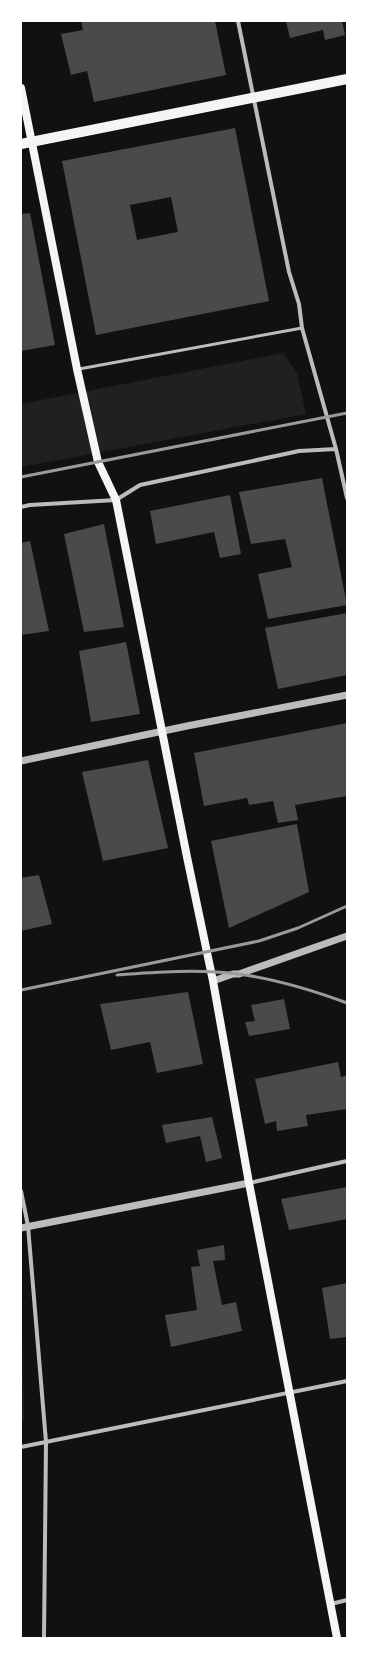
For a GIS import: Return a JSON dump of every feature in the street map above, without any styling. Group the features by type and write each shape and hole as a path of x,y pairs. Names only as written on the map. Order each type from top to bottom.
{"main road":[{"path":"21,144 347,79"},
{"path":"21,88 77,369 98,462 116,500 213,981 249,1183 337,1638"}],"street":[{"path":"238,21 289,272 299,304 302,328 336,449 347,498"},
{"path":"21,507 30,505 116,500 140,485 299,451 336,449"},
{"path":"21,761 162,731 347,695"},
{"path":"213,981 233,974 239,974 347,936"},
{"path":"24,1227 249,1183 347,1161"},
{"path":"21,1191 46,1442 44,1638"},
{"path":"21,1447 347,1381"},
{"path":"330,1604 347,1600"}],"lane":[{"path":"77,369 302,328"}],"shaded area":[{"path":"283,353 297,373 306,414 21,467 21,404"},
{"path":"21,1293 24,1420 21,1423"}],"building":[{"path":"81,21 215,21 226,75 94,102 87,71 71,75 61,34 83,30"},
{"path":"286,21 342,21 345,35 325,40 323,30 290,38"},
{"path":"235,128 269,301 96,335 62,161","holes":["171,197 178,232 137,240 130,205"]},
{"path":"30,213 55,345 21,351 21,214"},
{"path":"322,478 347,605 268,619 258,574 292,567 285,539 251,544 239,492"},
{"path":"230,495 241,554 220,558 214,532 156,544 150,511"},
{"path":"104,524 124,627 84,632 64,534"},
{"path":"30,541 49,631 21,635 21,543"},
{"path":"347,613 347,675 278,689 265,628"},
{"path":"126,642 140,714 91,722 79,651"},
{"path":"347,723 347,796 295,805 298,820 278,823 273,801 249,805 247,798 204,806 194,753"},
{"path":"148,760 168,848 103,861 82,772"},
{"path":"297,824 309,892 229,928 211,841"},
{"path":"39,875 52,924 21,931 21,878"},
{"path":"188,992 203,1064 157,1073 150,1042 111,1050 100,1004"},
{"path":"284,999 290,1029 249,1036 245,1022 255,1021 251,1005"},
{"path":"338,1062 341,1077 347,1075 347,1109 306,1115 308,1126 277,1131 276,1121 265,1124 255,1079"},
{"path":"212,1117 222,1158 206,1162 200,1136 166,1143 162,1125"},
{"path":"347,1187 347,1219 289,1230 281,1199"},
{"path":"224,1245 225,1260 213,1261 222,1305 236,1302 242,1331 171,1347 165,1315 197,1310 191,1267 200,1266 197,1250"},
{"path":"347,1283 347,1337 330,1339 322,1288"}],"railway":[{"path":"21,477 347,413"},
{"path":"21,990 259,941 298,928 347,906"},
{"path":"117,975 193,971 223,972 266,979 294,986 347,1003"}]}
